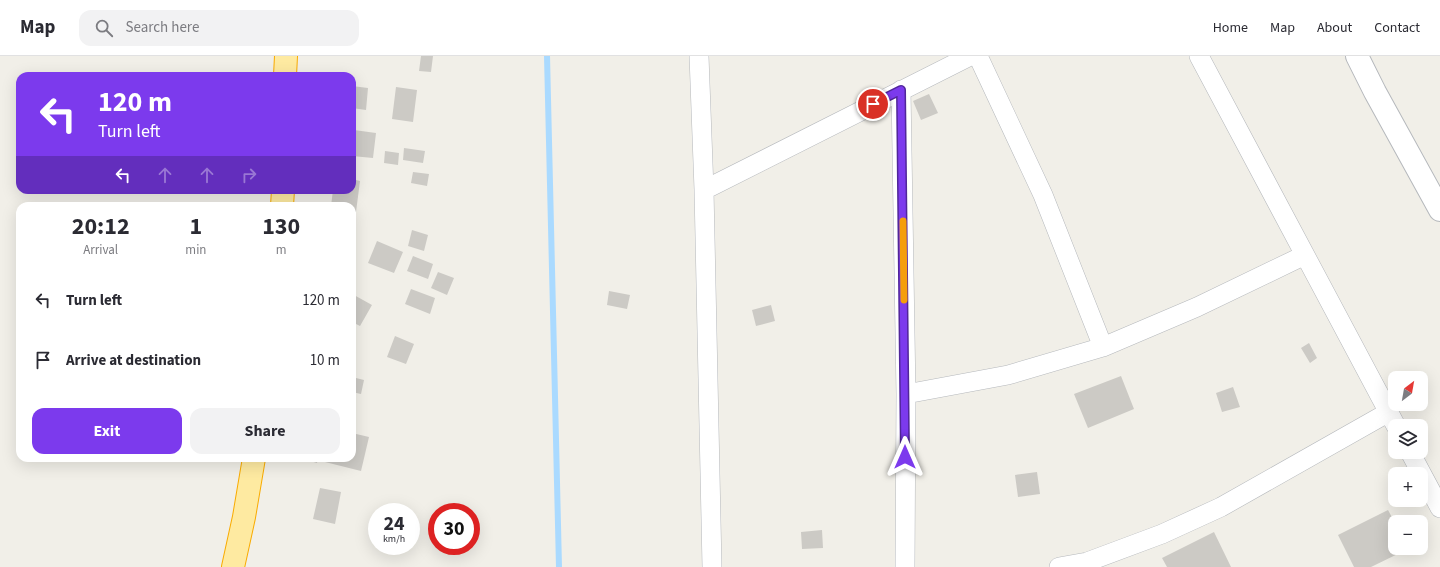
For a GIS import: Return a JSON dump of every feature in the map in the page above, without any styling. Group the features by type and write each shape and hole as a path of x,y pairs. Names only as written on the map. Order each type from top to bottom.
{"highway":[{"path":"285,72 286,56"},
{"path":"233,567 244,517 253,462"}],"street":[{"path":"699,56 704,190 712,567"},
{"path":"704,190 970,56"},
{"path":"978,56 1043,195 1103,347"},
{"path":"1200,56 1393,419"},
{"path":"1357,56 1375,92 1440,210"},
{"path":"901,90 906,394 905,567"},
{"path":"906,394 1008,375 1103,347 1197,307 1305,255"},
{"path":"1059,567 1087,562 1162,534 1221,507 1388,422"},
{"path":"1414,459 1440,508"}],"building":[{"path":"421,56 433,56 431,72 419,71"},
{"path":"356,86 368,88 366,110 356,109"},
{"path":"396,87 417,90 413,122 392,119"},
{"path":"929,94 938,113 921,120 913,101"},
{"path":"356,130 376,133 373,158 356,156"},
{"path":"404,148 425,151 423,163 403,160"},
{"path":"385,151 399,153 398,165 384,163"},
{"path":"413,172 429,174 427,186 411,183"},
{"path":"356,180 360,181 356,212 356,202 332,202 332,194 356,194"},
{"path":"412,230 428,235 424,251 408,246"},
{"path":"377,241 403,252 394,273 368,263"},
{"path":"413,256 433,264 428,279 407,271"},
{"path":"438,272 454,278 447,295 431,288"},
{"path":"411,289 435,298 430,314 405,304"},
{"path":"609,291 630,295 627,309 607,305"},
{"path":"356,296 372,305 360,326 356,324"},
{"path":"771,305 775,321 756,326 752,310"},
{"path":"395,336 414,344 406,364 387,357"},
{"path":"1309,343 1317,358 1310,363 1301,348"},
{"path":"1121,376 1134,409 1088,428 1074,394"},
{"path":"356,378 364,380 361,394 356,393"},
{"path":"1233,387 1240,407 1222,412 1216,393"},
{"path":"356,434 369,437 361,471 325,462 356,462"},
{"path":"1037,472 1040,494 1018,497 1015,475"},
{"path":"320,488 341,492 335,524 313,519"},
{"path":"1388,510 1391,515 1388,515 1388,555 1396,555 1371,567 1354,567 1338,535"},
{"path":"822,530 823,548 802,549 801,532"},
{"path":"1214,532 1231,567 1167,567 1162,558"}],"waterway":[{"path":"547,56 559,567"}],"slow traffic":[{"path":"903,221 904,300"}],"route":[{"path":"873,104 901,90 906,394 905,457"}]}
